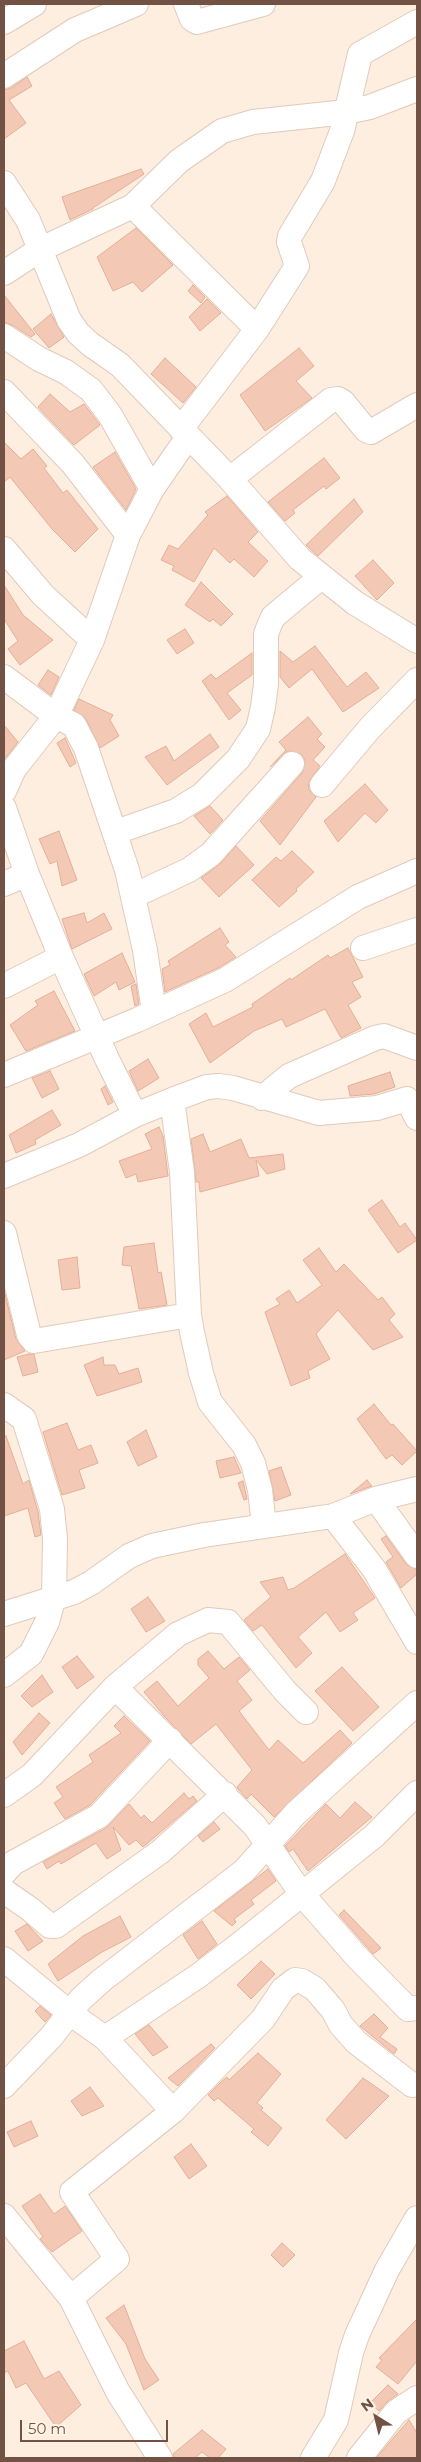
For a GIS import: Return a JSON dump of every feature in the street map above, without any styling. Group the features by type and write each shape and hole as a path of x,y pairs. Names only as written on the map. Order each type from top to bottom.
{"street":[{"path":"4,22 34,4"},
{"path":"4,76 75,30 136,4"},
{"path":"186,4 192,19 197,22 263,4"},
{"path":"4,791 14,769 56,716 92,640 128,535 152,489 184,433 257,329 297,266 289,242 290,236 323,181 346,112 360,54 417,22"},
{"path":"4,273 41,249 133,206 179,161 222,131 253,122 346,112 415,98"},
{"path":"4,183 28,220 69,320 78,333 120,365 230,480 300,559 355,603 413,635"},
{"path":"133,206 257,329"},
{"path":"4,336 39,359 66,372 91,390 110,415 152,489"},
{"path":"4,392 73,464 128,535"},
{"path":"230,480 331,400 338,399 343,402 366,430 371,432 417,405"},
{"path":"4,550 44,595 92,640"},
{"path":"116,832 148,823 182,808 202,795 238,759 258,729 264,707 266,634 273,617 321,577"},
{"path":"4,677 56,716 74,725 94,766 116,832 133,896 145,950 154,1012"},
{"path":"322,785 370,728 417,680"},
{"path":"133,896 200,864 223,843 292,764"},
{"path":"4,808 27,874 61,957 135,1115"},
{"path":"4,1074 154,1012 225,980 358,897 417,871"},
{"path":"4,884 27,874"},
{"path":"364,948 417,930"},
{"path":"4,986 61,957"},
{"path":"262,1098 289,1076 375,1038 384,1036 417,1048"},
{"path":"4,1176 79,1145 135,1115 207,1087 233,1088 262,1098 319,1113 377,1108 414,1102"},
{"path":"172,1100 182,1172 189,1315 201,1373 210,1402 244,1445 253,1463 260,1490 264,1526"},
{"path":"4,1233 29,1335 34,1341 189,1315"},
{"path":"4,1405 24,1419 52,1508 55,1539 54,1597 47,1622 31,1654 4,1676"},
{"path":"4,1614 74,1592 91,1583 128,1556 152,1546 264,1526 334,1516 376,1500 417,1488"},
{"path":"376,1500 417,1556"},
{"path":"334,1516 374,1569 417,1642"},
{"path":"4,1795 32,1776 115,1687 178,1634 208,1620 228,1622 285,1691 306,1712"},
{"path":"115,1687 225,1794 255,1826 301,1893 357,1957 408,2009 417,2008"},
{"path":"4,2086 71,2014 81,1999 102,1980 244,1871 296,1813 417,1703"},
{"path":"4,1873 13,1863 99,1816 170,1740"},
{"path":"105,2038 198,1976 374,1836 417,1793"},
{"path":"4,1891 50,1926 56,1926 160,1852 225,1794"},
{"path":"4,1959 71,2014 105,2038 173,2111"},
{"path":"71,2298 116,2259 72,2192 173,2111 263,2019 283,1989 295,1980 308,1982 348,2034 412,2085"},
{"path":"4,2216 71,2298 118,2392 160,2458"},
{"path":"313,2458 336,2420 351,2353 357,2336 387,2270 417,2218"},
{"path":"359,2458 396,2412 417,2398"}],"building":[{"path":"27,77 32,86 9,100 26,123 4,139 4,90 11,88"},
{"path":"141,169 144,174 93,209 70,220 62,197"},
{"path":"136,228 173,265 142,292 133,282 113,291 97,257"},
{"path":"193,285 205,297 201,303 188,291"},
{"path":"4,295 35,334 31,337 4,322"},
{"path":"207,299 221,313 200,331 189,317"},
{"path":"51,314 64,337 49,348 33,329"},
{"path":"299,348 314,366 296,381 312,398 265,431 240,395"},
{"path":"165,358 196,387 183,403 151,374"},
{"path":"50,394 70,412 84,404 100,425 74,445 38,407"},
{"path":"4,442 21,459 33,449 47,466 44,468 63,493 67,490 98,529 75,552 52,529 10,477 4,482"},
{"path":"115,452 136,489 126,510 93,467"},
{"path":"324,458 340,478 326,489 324,486 293,510 295,513 285,521 268,502"},
{"path":"227,496 258,532 248,542 268,561 254,577 234,559 230,563 214,548 194,582 172,570 174,566 161,560 169,545 178,549 208,515 205,512"},
{"path":"354,499 363,512 318,556 306,545"},
{"path":"373,560 394,583 377,600 355,576"},
{"path":"201,582 233,614 221,626 213,619 210,622 185,605"},
{"path":"4,585 23,615 53,640 20,665 8,649 18,641 4,619"},
{"path":"185,629 194,643 177,654 167,640"},
{"path":"315,646 347,687 366,672 379,688 343,712 312,669 289,688 280,677 280,651 293,662"},
{"path":"252,653 252,675 227,693 241,710 229,720 202,681 211,674 216,679"},
{"path":"48,670 59,677 51,695 38,685"},
{"path":"79,699 113,715 110,720 119,736 100,748 86,719 74,710"},
{"path":"308,717 322,734 317,739 325,747 313,760 320,766 308,783 309,790 316,797 280,845 260,821 302,773 305,760 301,754 288,751 270,767 286,750 279,742"},
{"path":"4,725 18,742 4,760"},
{"path":"210,734 219,747 167,785 145,757 166,746 174,761"},
{"path":"65,738 76,763 70,767 57,743"},
{"path":"365,784 388,810 376,823 365,813 338,842 324,821"},
{"path":"210,806 223,820 210,834 194,816"},
{"path":"59,831 77,880 62,886 57,861 50,864 39,839"},
{"path":"236,846 254,865 219,897 201,878 221,863"},
{"path":"292,851 314,872 279,907 252,880 276,857 281,861"},
{"path":"84,913 87,923 104,913 112,929 72,949 62,919"},
{"path":"220,928 229,942 225,945 236,957 218,968 165,992 162,969 170,965 168,961"},
{"path":"348,948 363,977 352,982 361,997 348,1005 361,1028 341,1038 325,1009 286,1027 282,1019 254,1031 210,1063 189,1024 206,1013 213,1027 253,1007 252,1004 328,955 330,958"},
{"path":"122,953 135,982 119,990 116,982 94,996 84,974"},
{"path":"136,984 139,1004 135,1006 131,986"},
{"path":"54,991 75,1031 26,1051 10,1025 38,1005 35,1001"},
{"path":"148,1059 159,1078 138,1091 129,1071"},
{"path":"50,1071 59,1089 42,1098 32,1078"},
{"path":"390,1072 395,1087 374,1094 350,1096 348,1086"},
{"path":"105,1086 113,1102 108,1105 101,1089"},
{"path":"52,1110 61,1125 35,1140 36,1144 16,1153 9,1135"},
{"path":"159,1127 163,1136 168,1176 138,1182 136,1174 126,1178 119,1161 152,1149 145,1134"},
{"path":"203,1134 210,1152 241,1139 249,1158 283,1154 285,1169 267,1174 256,1160 259,1176 200,1192 199,1182 196,1182 191,1139"},
{"path":"382,1200 400,1227 405,1223 417,1240 398,1253 368,1210"},
{"path":"154,1243 158,1273 161,1272 167,1305 139,1309 131,1266 122,1265 124,1247"},
{"path":"319,1248 336,1272 344,1264 378,1300 382,1297 395,1314 389,1320 403,1337 373,1350 338,1310 316,1334 330,1359 308,1371 310,1378 291,1386 265,1312 280,1304 276,1299 289,1290 297,1303 322,1285 303,1260"},
{"path":"77,1257 80,1288 62,1290 58,1260"},
{"path":"4,1290 16,1339 25,1351 4,1360"},
{"path":"34,1354 38,1372 23,1376 17,1357"},
{"path":"103,1357 104,1365 115,1365 119,1374 138,1368 142,1382 97,1396 84,1365"},
{"path":"374,1404 391,1425 393,1424 417,1451 402,1465 392,1455 386,1459 357,1419"},
{"path":"67,1423 78,1450 91,1445 98,1463 79,1470 85,1488 62,1495 43,1432"},
{"path":"146,1430 157,1457 138,1466 127,1442"},
{"path":"6,1436 23,1484 29,1480 38,1512 41,1535 35,1537 28,1508 4,1516 4,1437"},
{"path":"234,1457 241,1473 220,1478 216,1461"},
{"path":"281,1467 291,1495 275,1501 269,1471"},
{"path":"367,1480 372,1486 350,1494"},
{"path":"243,1481 247,1499 244,1500 238,1483"},
{"path":"386,1536 406,1564 417,1570 417,1574 401,1588 386,1562 393,1557 381,1539"},
{"path":"345,1554 375,1598 353,1613 358,1620 340,1632 326,1612 298,1637 312,1653 296,1668 262,1625 253,1631 244,1620 271,1597 260,1582 283,1577 288,1590 294,1588"},
{"path":"148,1597 165,1621 146,1632 131,1609"},
{"path":"208,1651 224,1669 239,1657 250,1670 237,1681 252,1700 239,1711 269,1750 278,1740 303,1763 340,1730 352,1743 274,1817 251,1794 247,1799 238,1789 237,1787 252,1770 216,1724 191,1744 144,1692 157,1681 178,1706 209,1678 198,1665 198,1659"},
{"path":"77,1656 94,1677 77,1689 62,1667"},
{"path":"342,1667 379,1707 353,1731 315,1691"},
{"path":"42,1675 53,1692 32,1707 21,1696"},
{"path":"39,1713 50,1723 22,1755 13,1742"},
{"path":"124,1716 150,1741 90,1805 65,1819 54,1803 63,1797 56,1787 93,1762 89,1755 121,1733 114,1726"},
{"path":"184,1793 189,1799 193,1796 197,1801 143,1847 136,1840 129,1845 113,1827 121,1850 107,1859 96,1843 61,1864 59,1861 47,1869 43,1862 106,1828 129,1804 141,1818 144,1815 152,1823"},
{"path":"355,1802 372,1817 308,1871 293,1849 289,1852 285,1846 326,1804 340,1818"},
{"path":"214,1822 220,1829 203,1842 198,1836"},
{"path":"268,1869 276,1881 251,1900 254,1904 234,1919 236,1922 232,1926 214,1911"},
{"path":"344,1910 381,1948 373,1954 339,1915"},
{"path":"120,1916 131,1937 102,1952 58,1981 48,1964 83,1936"},
{"path":"202,1921 217,1944 198,1959 183,1935"},
{"path":"27,1924 43,1941 28,1951 15,1931"},
{"path":"261,1961 275,1974 251,1999 237,1985"},
{"path":"40,2006 51,2015 45,2022 35,2011"},
{"path":"374,2014 388,2028 380,2037 397,2049 394,2054 360,2026"},
{"path":"149,2025 168,2047 153,2056 135,2034"},
{"path":"211,2044 215,2048 178,2086 168,2078"},
{"path":"258,2053 281,2074 257,2103 263,2108 261,2110 282,2128 268,2146 251,2132 254,2129 218,2098 214,2101 208,2095 227,2077 229,2080"},
{"path":"363,2078 389,2096 346,2139 326,2120"},
{"path":"90,2087 104,2106 82,2116 71,2101"},
{"path":"31,2121 38,2136 14,2147 7,2132"},
{"path":"191,2144 207,2166 189,2179 174,2157"},
{"path":"40,2194 54,2214 65,2206 82,2231 52,2252 40,2239 43,2237 22,2206"},
{"path":"282,2243 295,2255 283,2267 271,2255"},
{"path":"124,2305 145,2359 159,2380 144,2390 126,2344 106,2318"},
{"path":"417,2319 417,2361 398,2384 376,2367 382,2360 379,2358"},
{"path":"24,2341 44,2379 59,2371 81,2405 56,2427 26,2383 16,2388 8,2371 4,2373 4,2351"},
{"path":"388,2385 398,2394 379,2411 370,2403"},
{"path":"409,2420 417,2433 417,2458 376,2458"},
{"path":"202,2430 226,2449 218,2458 210,2458 202,2452 195,2458 174,2458 173,2454"}]}
